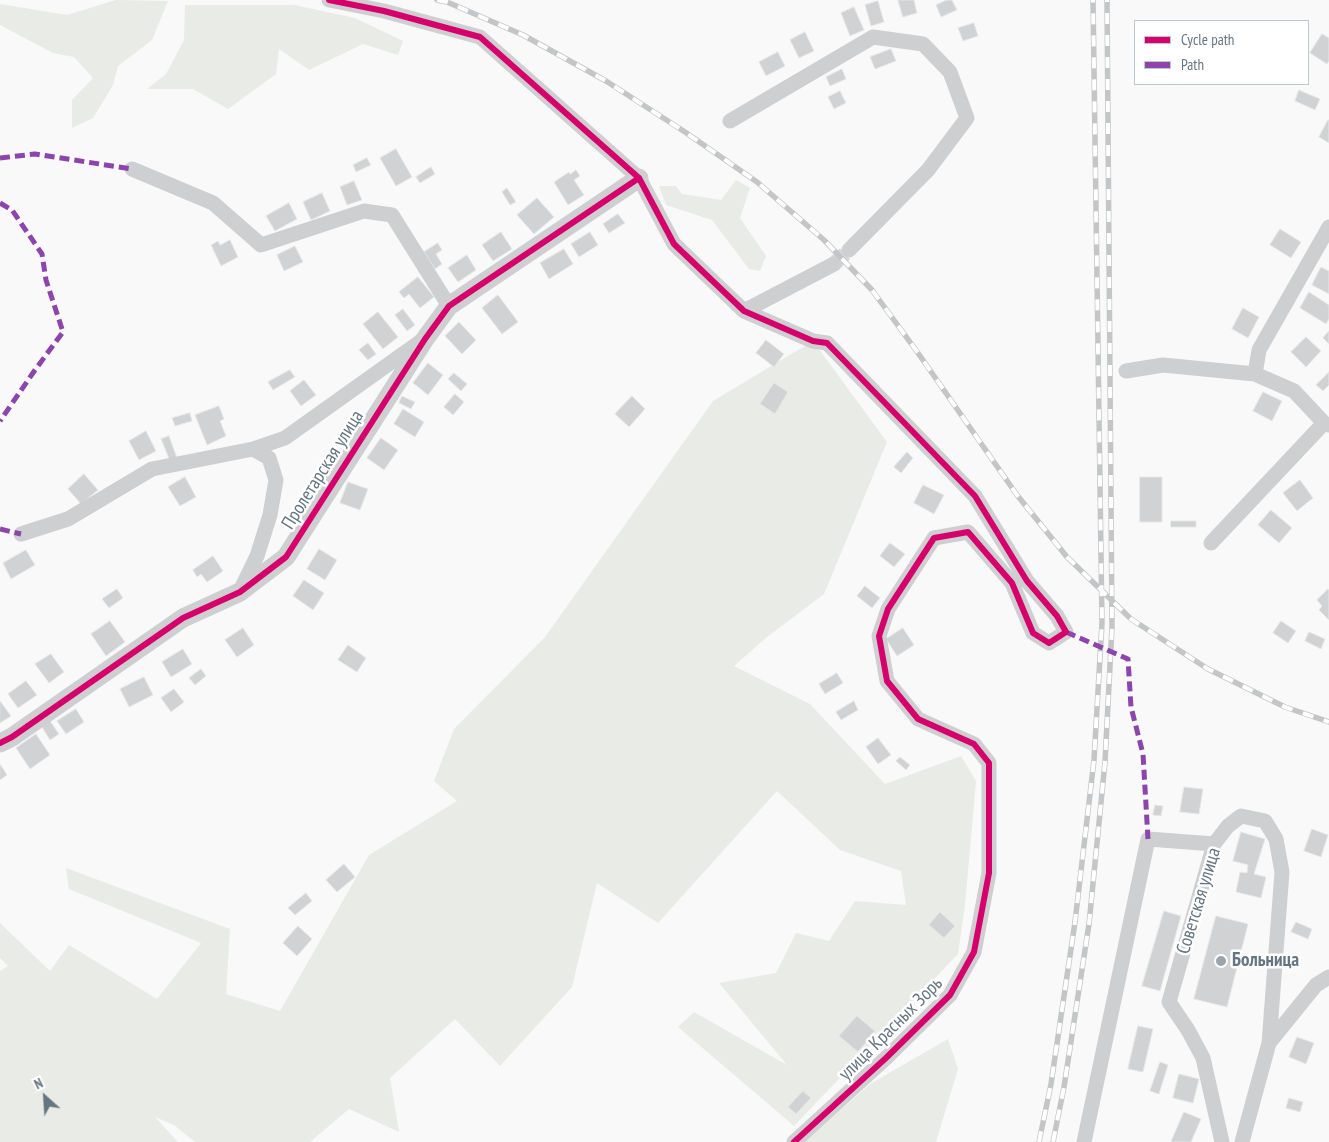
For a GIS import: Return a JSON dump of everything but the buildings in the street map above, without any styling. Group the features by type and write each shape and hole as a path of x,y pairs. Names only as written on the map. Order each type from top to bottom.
{"street":[{"path":"328,0 384,11 480,37 639,178 674,244 744,311 834,264"},
{"path":"730,121 873,37 923,44 950,72 967,118 928,170 849,250"},
{"path":"132,169 213,202 261,245 364,211 392,215 449,306"},
{"name":"Пролетарская улица","path":"0,743 12,737 183,618 240,592 286,557 425,339 449,306 639,178"},
{"path":"1255,374 1259,350 1329,227"},
{"name":"улица Красных Зорь","path":"744,311 814,341 827,343 975,496 1027,580 1057,616 1066,632 1049,643 1032,633 1012,583 968,532 934,538 888,609 879,636 887,681 918,719 974,744 988,763 990,873 974,952 950,995 887,1057 794,1142"},
{"name":"Пролетарская улица","path":"254,449 285,438 425,339"},
{"path":"1126,371 1163,365 1255,374 1294,390 1327,424 1211,543"},
{"path":"21,534 68,520 152,469 254,449"},
{"name":"Пролетарская улица","path":"240,592 257,556 270,515 276,480 269,458 254,449"},
{"name":"Советская улица","path":"1222,1142 1203,1058 1188,1030 1169,1002 1214,844 1228,826 1241,816 1265,821 1276,839 1282,872 1269,1043"},
{"path":"1084,1142 1148,839 1214,844"},
{"path":"1242,1142 1269,1043 1316,985 1329,977"}],"shaded area":[{"path":"116,0 168,1 152,40 118,66 113,85 93,118 72,128 72,100 93,78 74,57 53,53 0,25 0,4 67,15"},
{"path":"185,5 294,5 355,18 403,41 398,55 363,44 309,70 279,49 276,74 228,109 193,89 147,89 166,74 184,40"},
{"path":"736,180 750,188 740,218 766,256 760,271 749,269 712,220 666,205 659,186 676,186 682,194 721,200"},
{"path":"813,341 887,442 824,594 767,637 734,666 810,704 885,784 961,756 976,781 965,905 958,954 794,1126 678,1027 694,1012 787,1065 719,983 776,973 796,933 829,941 855,901 906,905 901,871 840,850 777,791 658,923 597,883 572,987 500,1066 455,1019 390,1078 399,1132 349,1109 310,1142 195,1142 174,1125 155,1117 178,1142 0,1142 0,971 8,966 0,958 0,923 50,971 69,945 157,999 201,943 69,889 66,868 230,929 226,994 280,1011 369,855 457,801 434,781 454,729 545,637 713,401"},
{"path":"948,1039 958,1069 936,1142 805,1142 870,1084"}],"tunnel":[{"path":"834,264 849,250"}],"railway":[{"path":"437,0 447,2 523,35 606,81 685,132 757,182 824,240 872,290 1017,495 1067,557 1131,619 1208,669 1285,707 1329,722"},
{"path":"1039,1142 1051,1084 1075,922 1094,760 1102,623 1093,0"},
{"path":"1053,1142 1064,1087 1089,924 1105,762 1112,627 1107,0"}],"marked path":[{"path":"0,158 35,154 132,169"},
{"path":"0,203 12,210 42,254 46,280 63,332 0,421"},
{"path":"0,529 21,534"},
{"path":"1066,632 1128,659 1131,707 1143,754 1148,839"}],"cycle path":[{"path":"329,0 384,11 480,37 639,178 674,244 744,311 813,341 827,343 975,496 1027,581 1057,616 1066,632 1049,643 1033,633 1012,583 968,532 934,538 888,609 879,636 887,681 918,719 974,744 989,763 989,873 974,952 950,995 887,1057 794,1142"},
{"path":"0,743 12,737 183,618 240,592 286,557 425,339 449,306 639,178"}],"place":[{"name":"Больница","path":"1221,961"}]}
